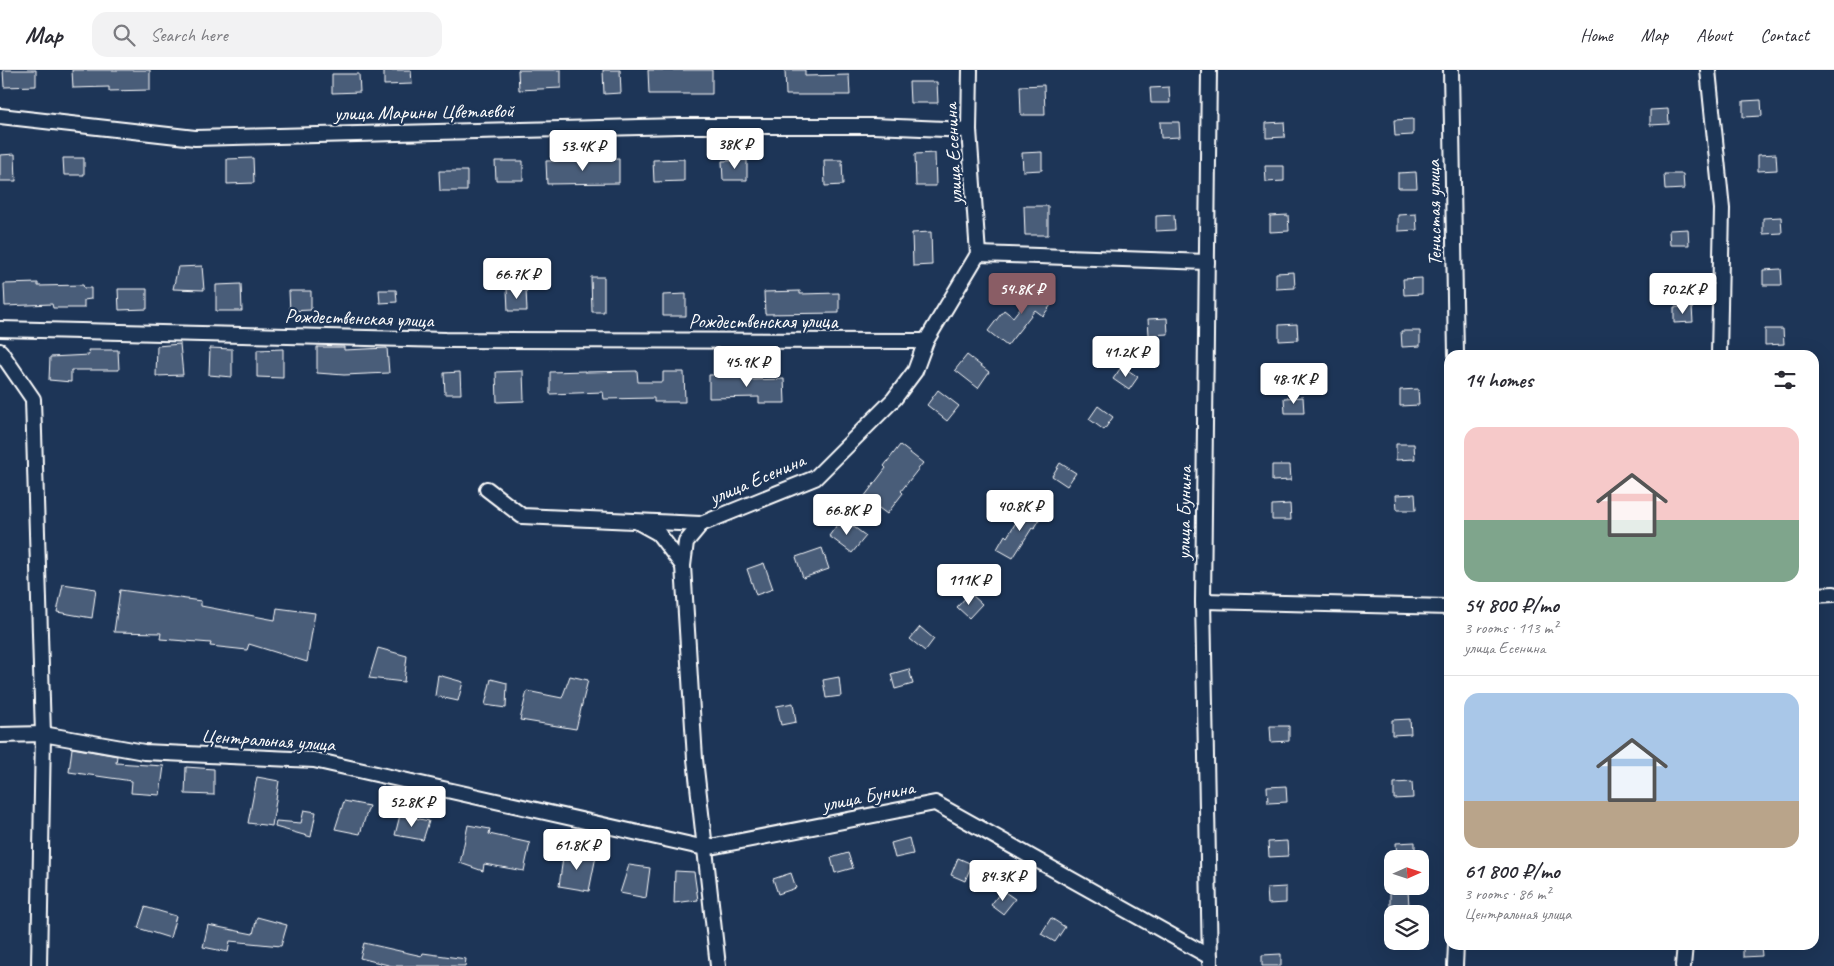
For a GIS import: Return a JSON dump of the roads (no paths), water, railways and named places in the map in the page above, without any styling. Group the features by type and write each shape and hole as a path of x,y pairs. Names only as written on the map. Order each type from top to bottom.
{"street":[{"name":"улица Есенина","path":"718,966 695,759 683,566 686,542 700,524 815,478 894,400 914,371 926,341 978,254 970,130 970,70"},
{"name":"улица Бунина","path":"1209,70 1203,601 1210,961"},
{"name":"Тенистая улица","path":"1451,70 1457,350"},
{"path":"1708,70 1722,210 1719,350"},
{"name":"улица Марины Цветаевой","path":"0,116 194,138 679,126 873,126 970,130"},
{"path":"978,254 1207,262"},
{"name":"Рождественская улица","path":"0,329 446,340 926,341"},
{"path":"0,352 33,399 43,734 39,966"},
{"path":"487,489 522,516 700,524"},
{"path":"633,520 658,532 683,566"},
{"path":"1819,595 1834,594"},
{"path":"1203,601 1444,607"},
{"name":"Центральная улица","path":"0,735 43,734 144,752 314,760 705,848"},
{"name":"улица Бунина","path":"705,848 935,804 1210,961"},
{"path":"1455,966 1456,950"},
{"path":"1683,966 1685,950"}]}
